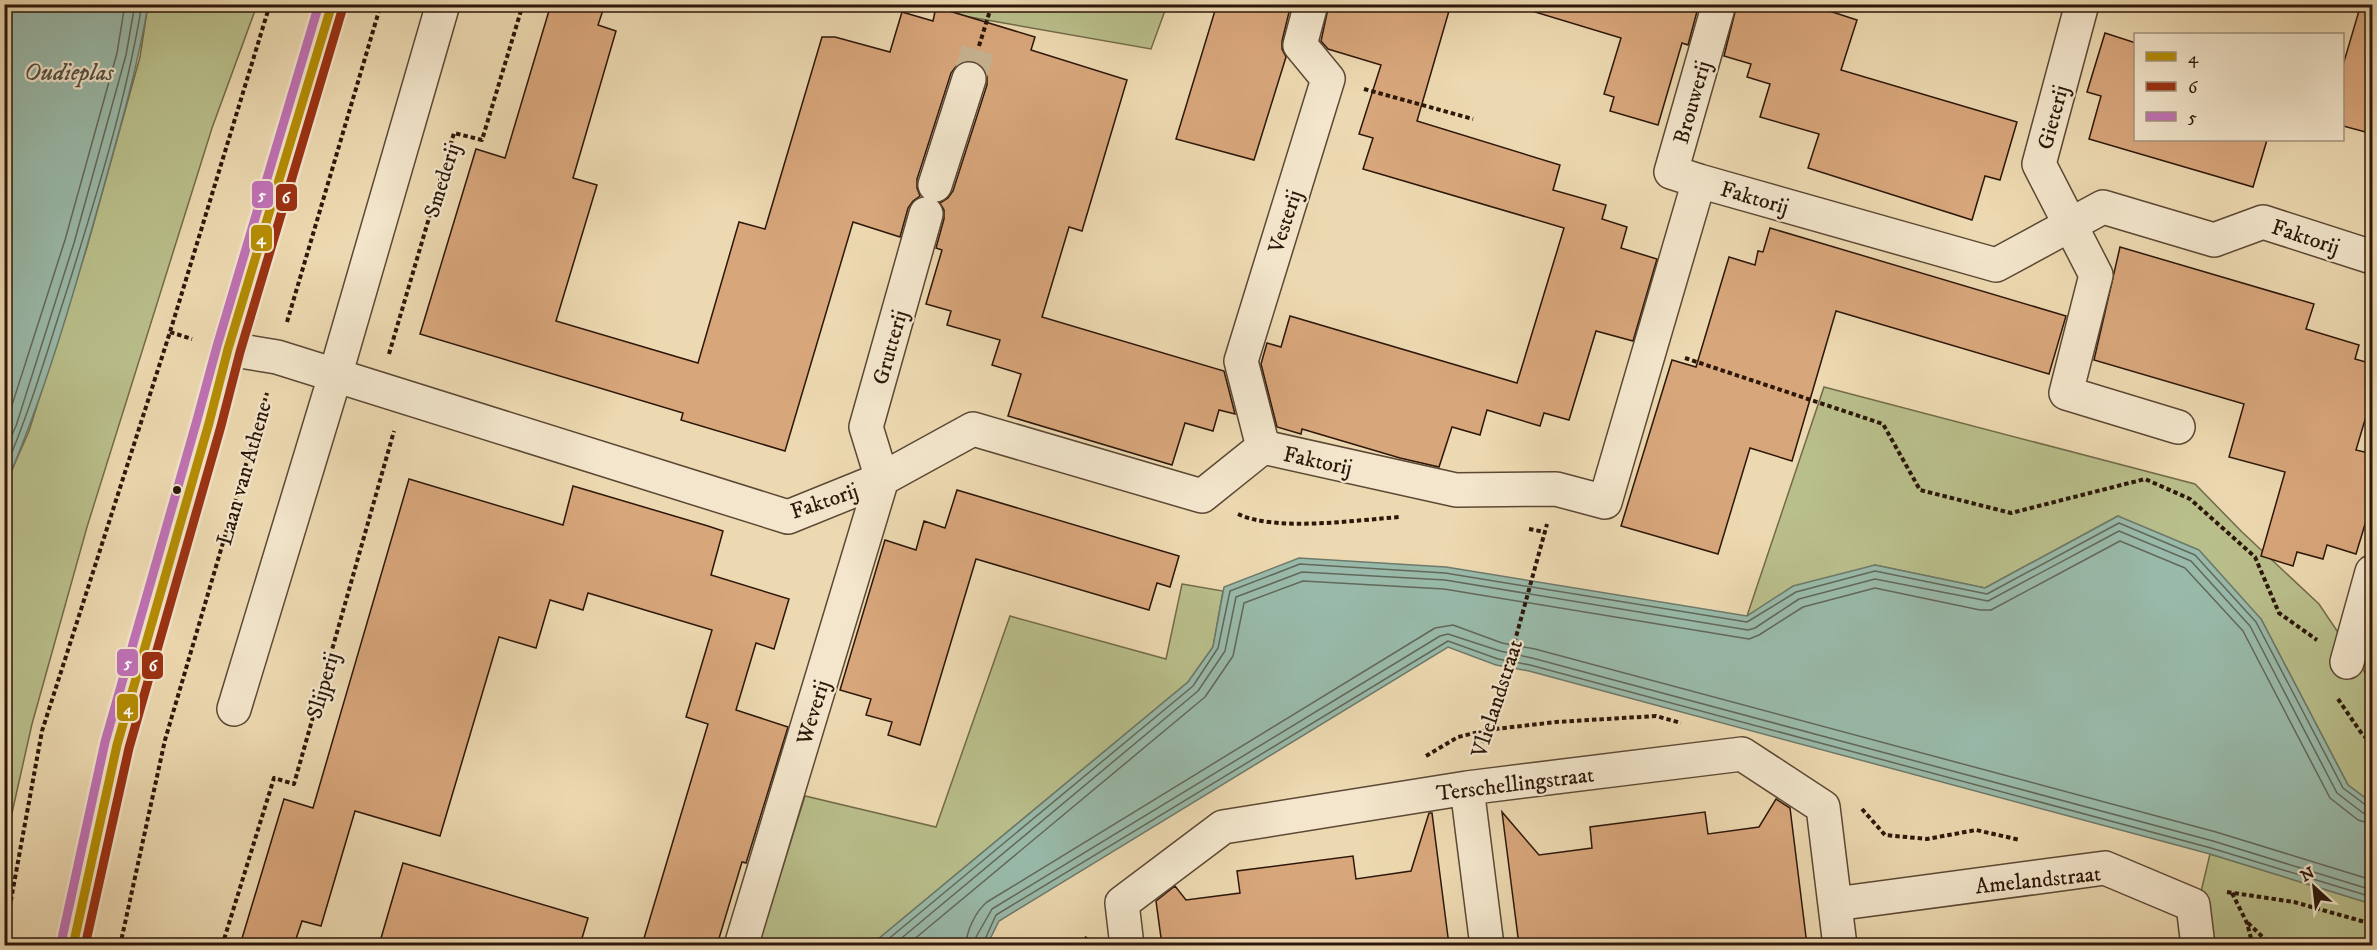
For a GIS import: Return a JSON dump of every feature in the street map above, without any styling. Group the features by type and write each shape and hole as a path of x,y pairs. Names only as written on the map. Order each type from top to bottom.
{"street":[{"name":"Laan van Athene","path":"73,945 117,745 228,349 332,4"},
{"name":"Smederij","path":"335,376 443,4"},
{"path":"1311,4 1300,45 1328,80"},
{"name":"Brouwerij","path":"1699,181 1671,172 1719,4"},
{"name":"Gieterij","path":"2070,224 2039,164 2082,4"},
{"name":"Grutterij","path":"882,479 866,427 913,258 974,64"},
{"name":"Vesterij","path":"1263,447 1241,361 1328,80"},
{"name":"Faktorij","path":"228,349 277,357 788,517 882,479 973,429 1202,496 1263,447 1456,490 1556,489 1605,502 1699,181 1996,265 2103,207 2214,240 2264,222 2372,256"},
{"path":"2070,224 2096,275 2066,393 2178,427"},
{"path":"234,709 335,376"},
{"name":"Weverij","path":"741,945 882,479"},
{"path":"2347,662 2373,572"},
{"name":"Terschellingstraat","path":"1127,945 1122,903 1223,827 1467,788 1742,754 1823,807 1840,945"},
{"name":"Vlielandstraat","path":"1467,788 1487,945"},
{"name":"Amelandstraat","path":"1835,904 2105,868 2193,905 2198,945"}],"path":[{"path":"4,938 42,731 170,332 270,4"},
{"name":"Laan van Athene","path":"120,945 165,740 381,4"},
{"name":"Smederij","path":"391,393 454,134 482,140 523,4"},
{"path":"974,64 992,4"},
{"path":"1328,80 1473,119"},
{"path":"1651,347 1883,424 1920,490 2011,513 2145,479 2190,499 2255,557 2279,613 2347,662 2336,696 2362,734 2373,743"},
{"name":"Slijperij","path":"222,945 274,778 294,784 391,393"},
{"name":"Vlielandstraat","path":"1467,788 1505,677 1556,489"},
{"path":"1202,496 1247,518 1299,524 1408,517"},
{"path":"1521,527 1545,532"},
{"path":"1487,730 1556,722 1656,716 1686,724"},
{"path":"1857,804 1885,835 1927,839 1976,830 2030,841"},
{"path":"2223,892 2294,902 2373,924"},
{"path":"2231,893 2247,923 2253,945"},
{"path":"2247,923 2272,945"}],"green space":[{"path":"148,5 257,5 212,128 87,527 32,724 5,844 5,486 29,431 87,247 140,57"},
{"path":"927,5 1167,5 1151,49 964,16"},
{"path":"1824,387 2195,484 2242,532 2319,604 2372,683 2372,803 2348,785 2261,619 2118,516 1985,588 1875,565 1747,616"},
{"path":"1182,584 1223,591 1213,647 1188,682 871,945 758,946 805,796 936,827 1010,616 1166,659"},
{"path":"2210,854 2372,904 2372,945 2213,945 2199,900"}],"water":[{"name":"Oudieplas","path":"5,4 148,5 127,103 79,272 46,380 5,486"},
{"path":"2118,516 2199,550 2261,619 2348,785 2372,803 2372,904 2210,854 1529,671 1496,665 1448,647 999,921 987,945 871,945 1188,682 1213,647 1224,587 1299,558 1446,567 1747,616 1793,586 1875,565 1985,588"}],"building":[{"path":"551,4 605,4 598,25 616,31 573,178 597,185 556,321 698,363 739,222 765,229 822,37 835,37 890,52 902,12 933,21 936,7 1035,37 1031,50 1127,80 1082,231 1069,227 1042,317 1224,371 1235,414 1219,410 1213,431 1185,423 1172,465 1008,416 1021,374 992,365 1000,340 947,325 951,311 926,304 942,250 936,248 944,219 944,210 940,203 953,191 987,85 987,76 983,67 974,61 964,61 957,65 951,73 917,179 920,196 908,208 900,237 853,222 785,451 681,420 683,413 420,334 476,149 505,158"},
{"path":"1217,4 1291,4 1282,41 1282,49 1286,57 1254,160 1176,139"},
{"path":"1329,4 1451,4 1417,121 1560,165 1553,190 1606,205 1602,219 1627,227 1621,248 1657,259 1633,341 1596,331 1569,420 1544,413 1540,426 1487,410 1480,435 1452,427 1439,467 1302,429 1301,434 1277,427 1261,364 1267,343 1281,347 1290,316 1517,383 1564,228 1363,169 1373,138 1359,134 1381,65 1328,49 1321,41"},
{"path":"1536,4 1699,4 1688,45 1682,43 1658,125 1610,111 1614,97 1604,94 1621,38 1535,12"},
{"path":"1737,4 1808,4 1857,20 1841,70 2017,122 2000,180 1985,176 1972,220 1808,168 1819,134 1760,117 1770,84 1747,77 1751,64 1724,56"},
{"path":"2361,4 2373,4 2373,134 2344,126 2344,62"},
{"path":"2105,33 2134,42 2134,141 2267,141 2253,187 2089,139 2101,96 2087,92"},
{"path":"1770,228 2066,316 2049,374 1836,311 1792,461 1750,448 1718,554 1621,526 1672,360 1696,367 1729,257 1755,265 1758,251 1763,252"},
{"path":"2120,247 2314,304 2306,329 2359,345 2355,359 2373,364 2373,393 2356,450 2373,454 2373,498 2356,554 2327,545 2323,559 2297,552 2293,566 2261,556 2285,472 2229,457 2244,404 2094,360"},
{"path":"409,479 563,525 573,486 708,526 723,531 711,575 789,599 774,649 756,643 736,710 788,727 746,863 742,862 717,945 642,945 708,724 686,717 712,630 588,593 583,610 550,600 536,648 499,637 440,836 355,811 321,926 302,921 294,945 240,945 284,799 313,808"},
{"path":"957,490 1179,556 1170,587 1157,583 1149,610 976,559 920,745 888,735 892,722 866,715 871,699 840,690 885,540 916,550 924,521 945,528"},
{"path":"1776,799 1790,808 1807,945 1519,945 1502,812 1539,855 1592,848 1590,827 1705,812 1708,834 1759,827"},
{"path":"1429,813 1432,813 1449,945 1162,945 1156,901 1175,886 1186,900 1240,893 1237,871 1353,856 1356,879 1411,871"},
{"path":"403,863 588,918 580,945 379,945"}],"tunnel":[{"path":"969,79 978,50"}],"transit line":[{"name":"5","path":"61,943 105,742 217,346 319,4"},
{"name":"4","path":"73,946 117,745 228,349 332,4"},
{"name":"6","path":"85,946 129,748 240,352 343,7"}]}
